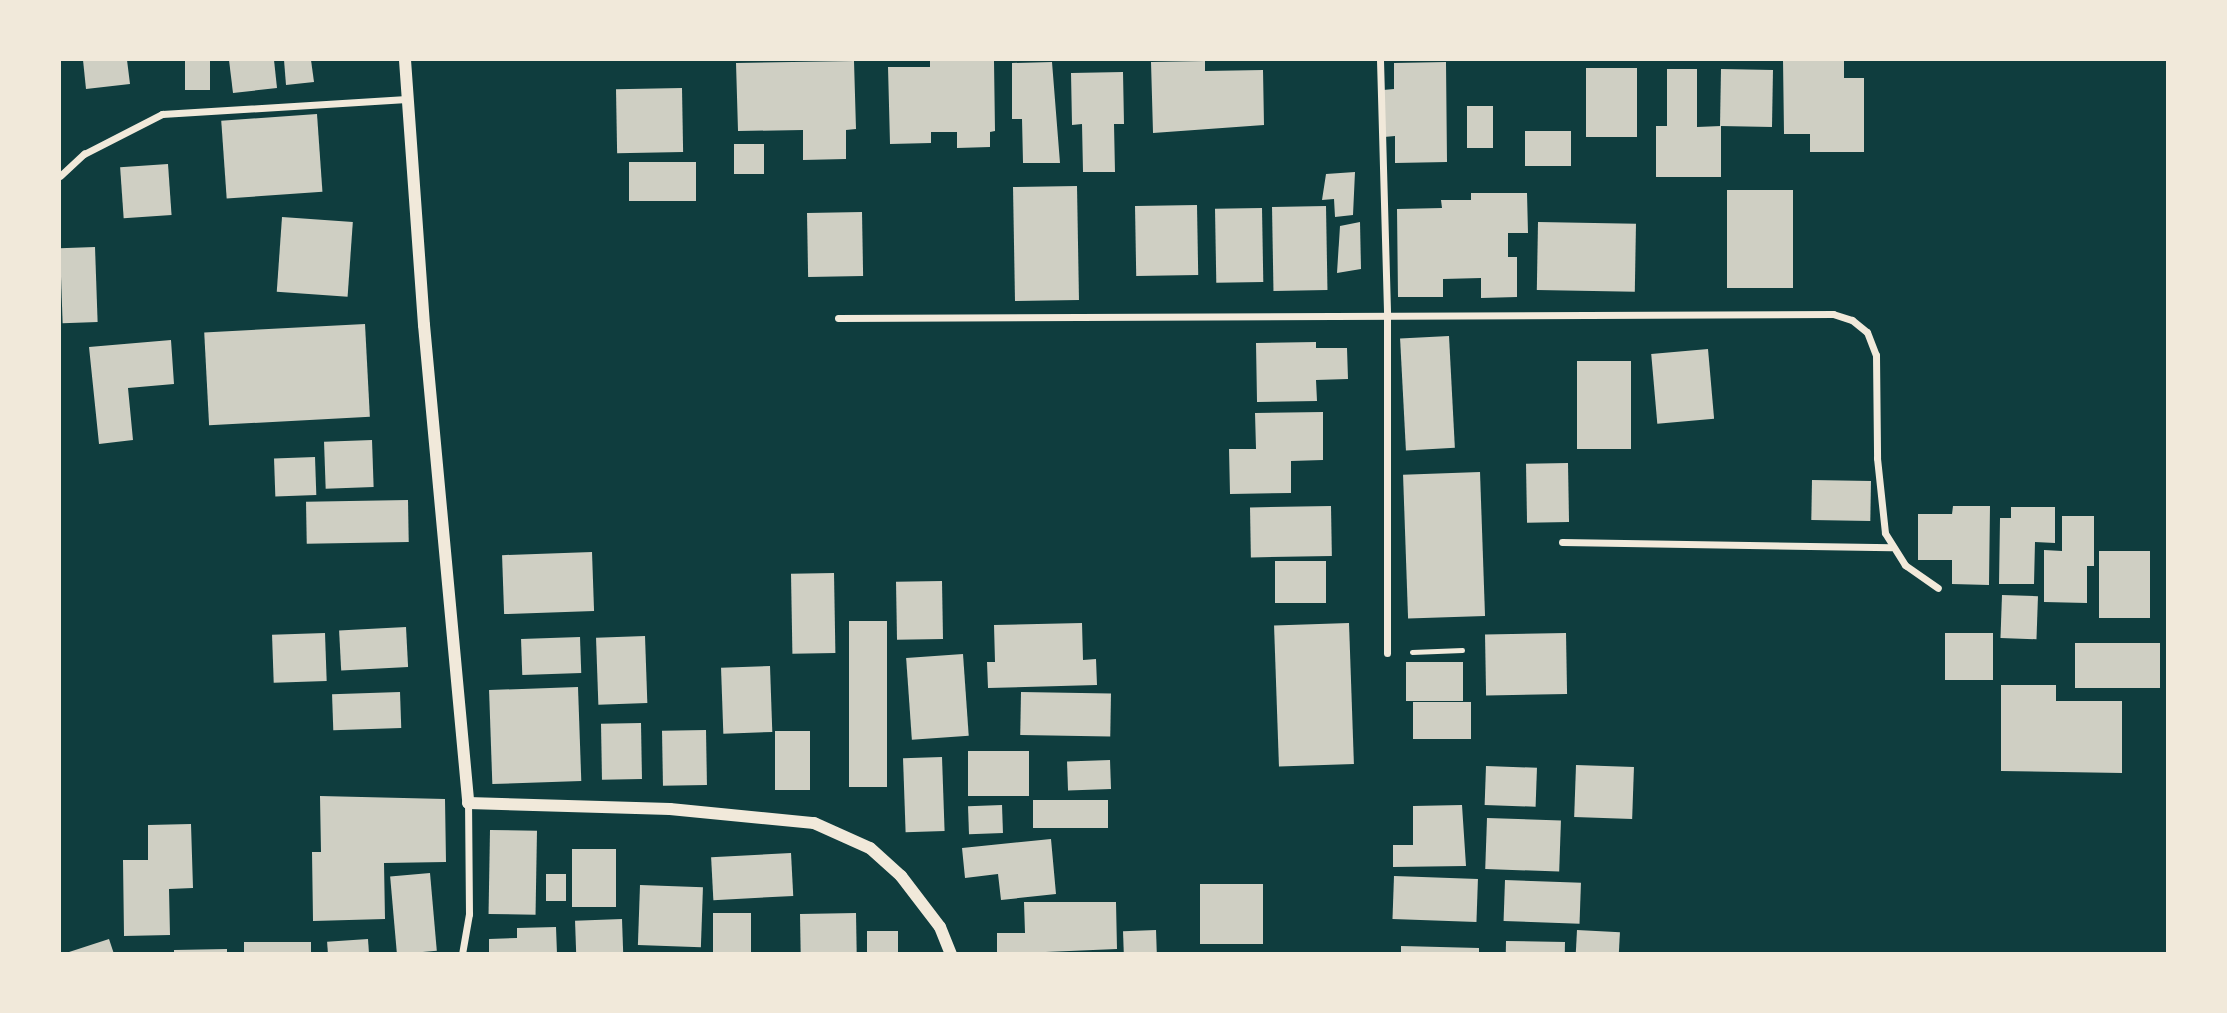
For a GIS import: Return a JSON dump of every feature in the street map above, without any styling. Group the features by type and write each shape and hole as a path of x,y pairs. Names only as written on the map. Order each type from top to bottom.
{"street":[{"path":"405,60 468,803 469,914 462,954"},
{"path":"1380,60 1387,318 1387,653"},
{"path":"60,176 93,149 162,114 407,99"},
{"path":"838,318 1387,318 1833,314 1852,320 1867,332 1876,355 1877,458 1885,533 1891,547 1905,565 1938,588"},
{"path":"1562,542 1891,547"},
{"path":"468,803 670,809 814,823 870,848 901,876 940,927 951,954"}],"path":[{"path":"1387,653 1462,650"}],"building":[{"path":"83,60 127,60 130,84 86,89"},
{"path":"185,60 210,60 210,90 185,90"},
{"path":"229,60 274,60 277,88 233,93"},
{"path":"284,60 311,60 314,82 286,85"},
{"path":"1783,60 1844,60 1844,78 1864,78 1864,152 1810,152 1810,134 1784,134"},
{"path":"854,61 856,129 846,130 846,159 803,160 803,130 738,131 736,63"},
{"path":"930,61 994,61 995,131 990,132 990,147 957,148 957,132 931,132 931,143 890,144 888,67 930,67"},
{"path":"1205,61 1205,71 1263,70 1264,125 1153,133 1151,62"},
{"path":"1052,62 1060,163 1023,163 1022,119 1012,119 1012,63"},
{"path":"1446,62 1447,162 1395,163 1395,136 1384,137 1383,90 1394,89 1394,63"},
{"path":"1586,68 1637,68 1637,137 1586,137"},
{"path":"1667,69 1697,69 1697,127 1721,126 1721,177 1656,177 1656,126 1667,126"},
{"path":"1721,69 1773,70 1772,127 1720,126"},
{"path":"1123,72 1124,124 1114,124 1115,172 1083,172 1082,124 1072,125 1071,73"},
{"path":"682,88 683,152 617,153 616,89"},
{"path":"1467,106 1493,106 1493,148 1467,148"},
{"path":"317,114 322,192 227,199 221,121"},
{"path":"1525,131 1571,131 1571,166 1525,166"},
{"path":"734,144 764,144 764,174 734,174"},
{"path":"629,162 696,162 696,201 629,201"},
{"path":"168,164 172,215 124,218 120,167"},
{"path":"1355,172 1353,215 1335,217 1334,199 1322,200 1326,174"},
{"path":"1077,186 1079,300 1015,301 1013,187"},
{"path":"1727,190 1793,190 1793,288 1727,288"},
{"path":"1471,193 1527,193 1528,233 1508,233 1508,257 1517,257 1517,297 1481,298 1481,278 1443,279 1443,297 1398,297 1397,209 1442,208 1441,200 1471,200"},
{"path":"1197,205 1198,275 1136,276 1135,206"},
{"path":"1326,206 1327,290 1273,291 1272,207"},
{"path":"1262,208 1263,282 1216,283 1215,209"},
{"path":"862,212 863,276 808,277 807,213"},
{"path":"282,217 353,222 348,297 277,292"},
{"path":"1360,222 1361,269 1337,273 1340,226"},
{"path":"1538,222 1636,224 1635,292 1537,290"},
{"path":"95,247 98,322 63,323 60,248"},
{"path":"365,324 370,417 209,425 204,332"},
{"path":"1449,336 1455,448 1406,450 1400,339"},
{"path":"171,340 174,384 128,388 133,440 99,444 89,347"},
{"path":"1316,342 1316,348 1347,348 1348,379 1316,380 1317,401 1257,402 1256,343"},
{"path":"1708,349 1714,419 1657,424 1651,354"},
{"path":"1577,361 1631,361 1631,449 1577,449"},
{"path":"1323,412 1323,460 1291,461 1291,493 1230,494 1229,449 1256,449 1255,413"},
{"path":"372,440 374,487 326,489 324,442"},
{"path":"315,457 316,495 275,496 274,458"},
{"path":"1568,463 1569,522 1527,523 1526,464"},
{"path":"1480,472 1485,616 1408,619 1403,475"},
{"path":"1812,480 1871,481 1870,521 1811,520"},
{"path":"408,500 409,542 307,544 306,502"},
{"path":"1331,506 1332,556 1251,557 1250,507"},
{"path":"1953,506 1990,506 1989,585 1952,584 1952,560 1918,560 1918,514 1952,514"},
{"path":"2011,507 2055,507 2055,543 2035,542 2034,584 1999,584 2000,518 2011,518"},
{"path":"2062,516 2094,516 2094,566 2087,566 2087,603 2044,602 2044,550 2062,551"},
{"path":"2099,551 2150,551 2150,618 2099,618"},
{"path":"592,552 594,611 504,614 502,555"},
{"path":"1275,561 1326,561 1326,603 1275,603"},
{"path":"834,573 835,653 792,654 791,574"},
{"path":"942,581 943,639 897,640 896,582"},
{"path":"2002,595 2038,596 2036,639 2000,638"},
{"path":"849,621 887,621 887,787 849,787"},
{"path":"1082,623 1083,660 1096,659 1097,685 988,688 987,662 995,662 994,625"},
{"path":"1349,623 1354,764 1279,767 1274,626"},
{"path":"406,627 408,667 341,670 339,631"},
{"path":"325,633 327,681 274,683 272,635"},
{"path":"1566,633 1567,694 1486,695 1485,634"},
{"path":"1945,633 1993,633 1993,680 1945,680"},
{"path":"645,636 647,703 598,705 596,638"},
{"path":"580,637 581,673 522,675 521,639"},
{"path":"2075,643 2160,643 2160,688 2075,688"},
{"path":"963,654 969,736 912,740 906,658"},
{"path":"1406,662 1463,662 1463,701 1406,701"},
{"path":"770,666 772,732 723,734 721,668"},
{"path":"2001,685 2056,685 2056,701 2122,701 2122,773 2001,771"},
{"path":"578,687 581,781 492,784 489,690"},
{"path":"400,692 401,728 333,730 332,694"},
{"path":"1021,692 1111,694 1110,737 1020,735"},
{"path":"1413,702 1471,702 1471,739 1413,739"},
{"path":"641,723 642,779 602,780 601,724"},
{"path":"706,730 707,785 663,786 662,731"},
{"path":"775,731 810,731 810,790 775,790"},
{"path":"968,751 1029,751 1029,796 968,796"},
{"path":"942,757 945,831 906,832 903,758"},
{"path":"1110,760 1111,789 1068,790 1067,762"},
{"path":"1576,765 1634,767 1632,819 1574,817"},
{"path":"1486,766 1537,768 1536,807 1485,805"},
{"path":"320,796 445,799 446,862 384,863 385,919 313,921 312,852 321,852"},
{"path":"1033,800 1108,800 1108,828 1033,828"},
{"path":"1002,805 1003,833 969,834 968,806"},
{"path":"1462,805 1466,866 1393,867 1393,845 1413,845 1413,806"},
{"path":"1487,818 1561,821 1559,872 1485,869"},
{"path":"191,824 193,888 169,889 170,935 124,936 123,860 148,860 148,825"},
{"path":"490,830 537,831 536,915 489,914"},
{"path":"1051,839 1056,894 1001,900 998,874 965,878 962,848"},
{"path":"572,849 616,849 616,907 572,907"},
{"path":"791,853 793,896 713,900 711,857"},
{"path":"430,873 437,951 397,954 390,876"},
{"path":"546,874 566,874 566,901 546,901"},
{"path":"1394,876 1478,879 1476,922 1392,919"},
{"path":"1505,880 1581,883 1580,924 1504,921"},
{"path":"1200,884 1263,884 1263,944 1200,944"},
{"path":"640,885 703,887 701,947 638,945"},
{"path":"1024,902 1116,902 1117,949 997,954 997,933 1025,933"},
{"path":"713,913 751,913 751,954 713,954"},
{"path":"856,913 857,954 801,954 800,914"},
{"path":"622,919 623,954 576,954 575,921"},
{"path":"556,927 557,954 489,954 489,939 517,938 517,928"},
{"path":"1156,930 1157,954 1124,954 1123,931"},
{"path":"1577,930 1620,932 1619,954 1576,954"},
{"path":"867,931 898,931 898,954 867,954"},
{"path":"109,939 114,954 66,954 66,953"},
{"path":"368,939 369,954 328,954 327,942"},
{"path":"1506,941 1565,942 1565,954 1506,954"},
{"path":"244,942 311,942 311,954 244,954"},
{"path":"1401,946 1479,948 1479,954 1401,954"},
{"path":"227,949 227,954 174,954 174,950"}]}
